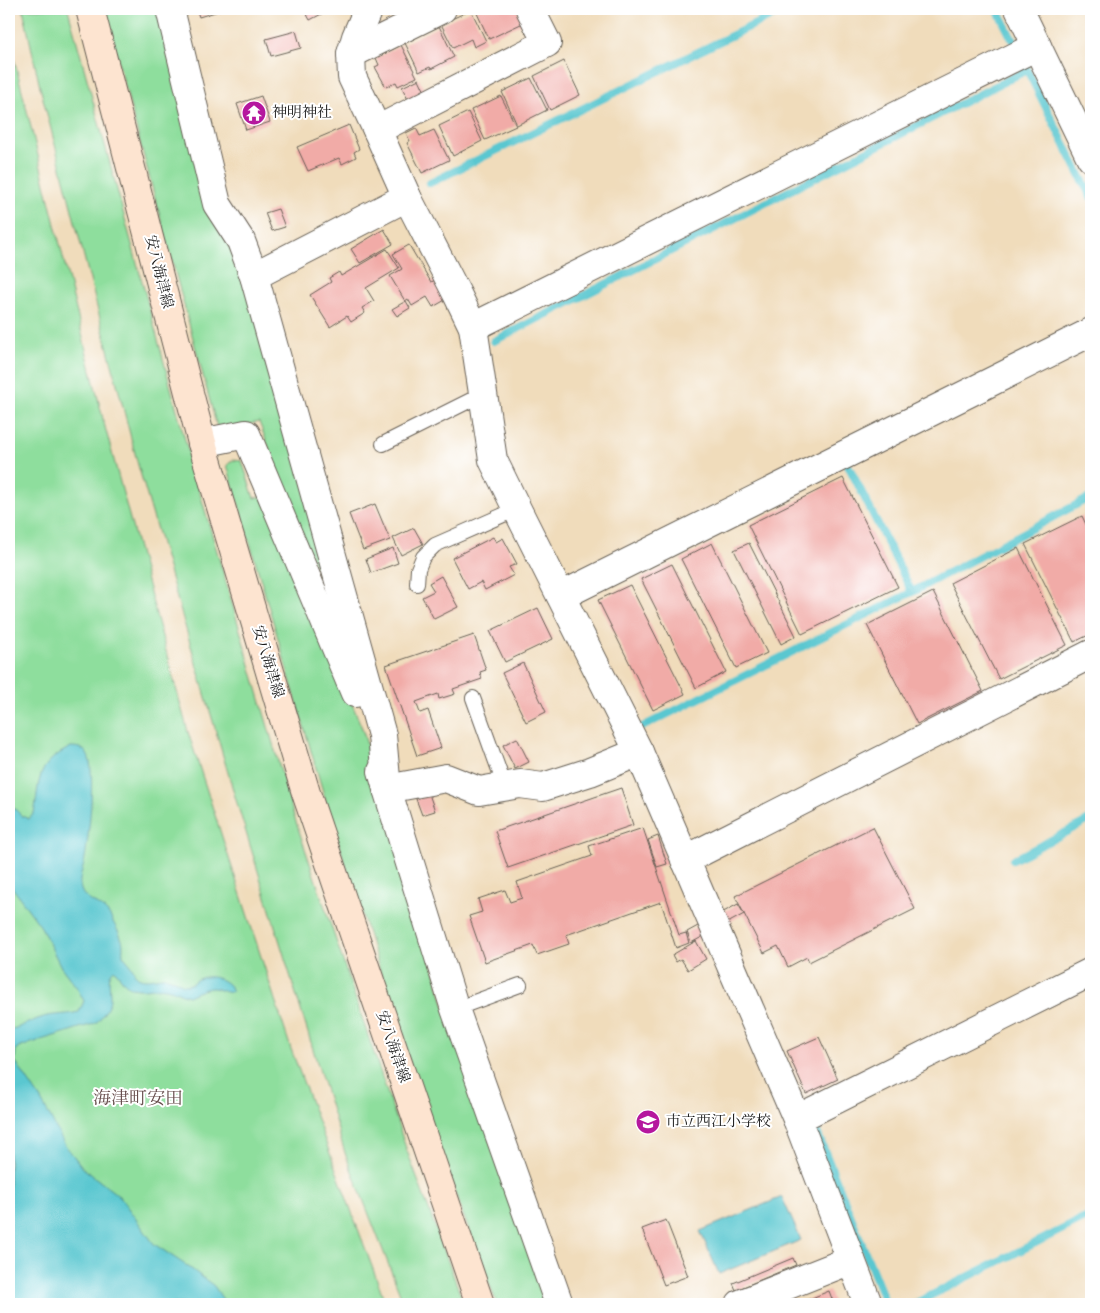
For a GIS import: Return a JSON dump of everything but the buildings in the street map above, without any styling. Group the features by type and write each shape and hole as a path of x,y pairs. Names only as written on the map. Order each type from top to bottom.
{"main road":[{"name":"安八海津線","path":"90,9 202,443 306,793 480,1304"}],"street":[{"path":"170,9 217,204 241,241 254,276 382,735 388,789"},
{"path":"368,9 351,54 352,78 407,196 473,327 493,460 639,752 797,1118 868,1304"},
{"path":"351,54 442,9"},
{"path":"377,130 548,43 530,9"},
{"path":"1018,9 1091,158"},
{"path":"473,327 1037,46"},
{"path":"254,276 407,196"},
{"path":"561,596 1091,332"},
{"path":"202,443 246,434 369,728 455,1010 559,1304"},
{"path":"685,860 1091,654"},
{"path":"388,789 446,778 479,791 520,784 542,787 590,772 639,752"},
{"path":"797,1118 1091,972"},
{"path":"740,1304 850,1260"}],"lane":[{"path":"383,444 483,394"},
{"path":"418,584 418,568 423,557 434,545 516,509"},
{"path":"473,698 505,787"},
{"path":"455,1010 520,985"}],"green space":[{"path":"23,9 68,9 193,469 294,816 407,1151 464,1304 404,1304 346,1156 236,800 138,465 39,83"},
{"path":"104,9 163,9 236,246 372,714 259,422 218,431"},
{"path":"9,38 105,427 188,732 291,1049 386,1304 48,1304 9,1263"},
{"path":"233,460 242,461 254,498 266,496 362,728 445,1007 555,1304 497,1304 434,1138 331,819 227,465"}],"water":[{"path":"71,747 80,748 86,752 90,762 91,774 92,790 86,853 80,877 82,892 110,916 123,942 123,955 136,975 145,979 167,977 185,985 201,978 215,977 224,981 233,991 228,992 210,988 188,996 166,988 134,988 125,984 114,969 109,982 110,1002 97,1022 16,1049 15,1061 41,1100 65,1145 83,1168 120,1197 154,1244 214,1286 226,1304 9,1304 9,1030 47,1016 79,1012 84,1001 61,967 41,927 9,883 9,803 22,816 29,819 34,813 39,780 44,768 53,758"},
{"path":"782,1197 801,1240 719,1274 700,1231"}],"waterway":[{"path":"430,183 786,9"},
{"path":"997,9 1017,49"},
{"path":"1025,66 1091,197"},
{"path":"494,341 1027,70"},
{"path":"848,465 912,592"},
{"path":"642,727 912,592 1091,497"},
{"path":"1013,860 1091,819"},
{"path":"815,1127 886,1304"},
{"path":"914,1304 1091,1215"}],"place":[{"name":"神明神社","path":"254,113"},
{"name":"市立西江小学校","path":"648,1122"}],"district":[{"name":"海津町安田","path":"138,1099"}]}
